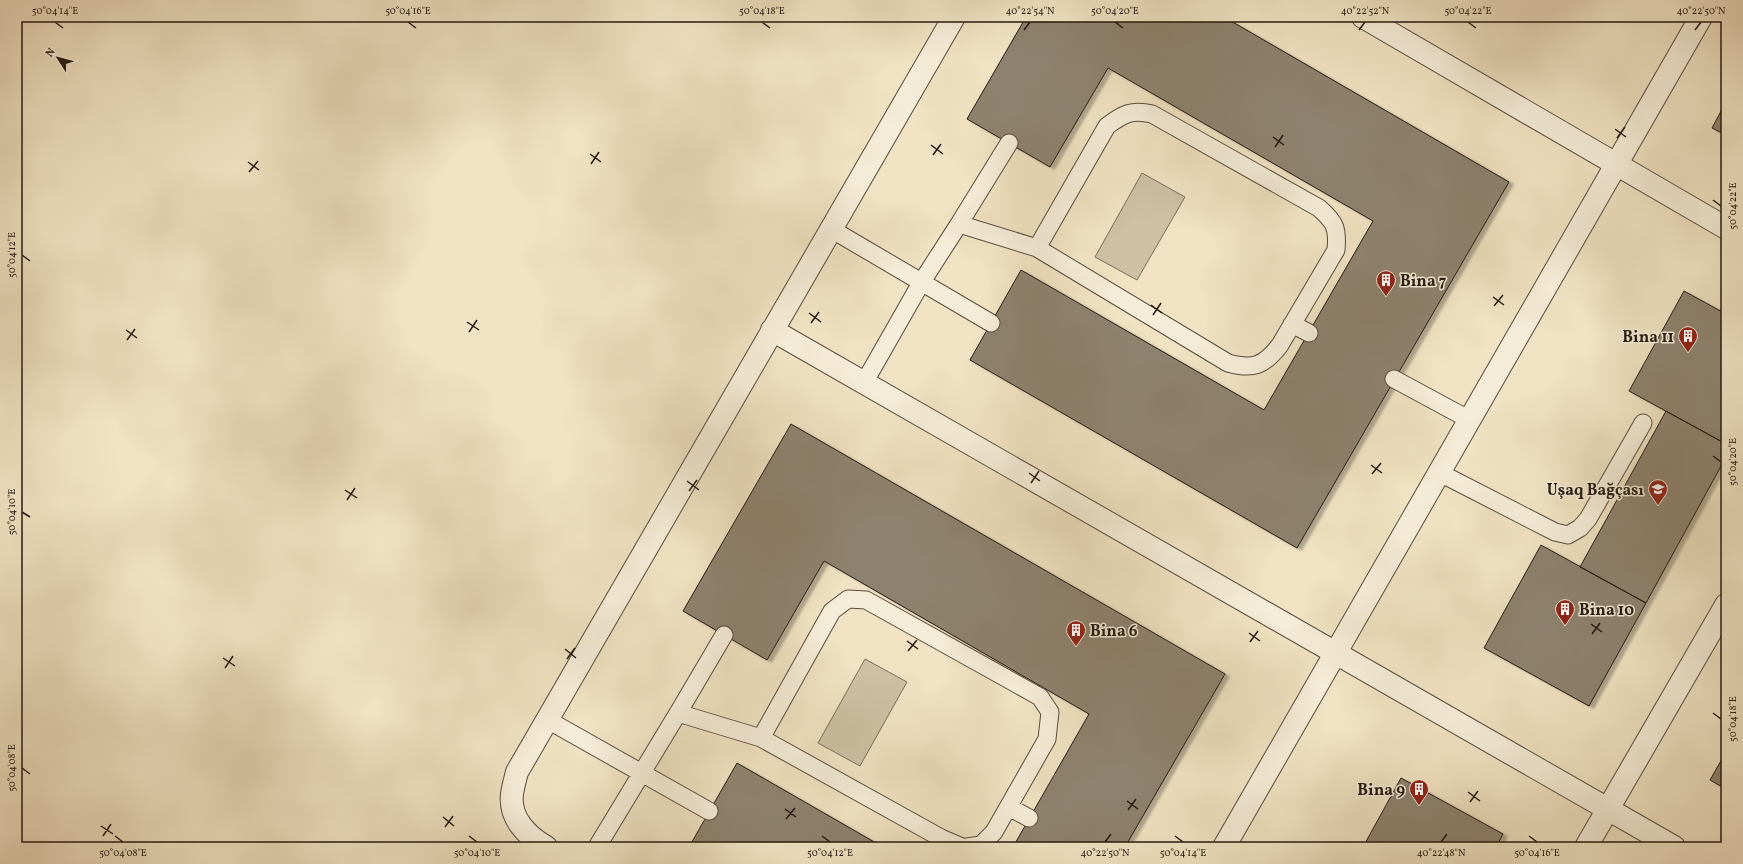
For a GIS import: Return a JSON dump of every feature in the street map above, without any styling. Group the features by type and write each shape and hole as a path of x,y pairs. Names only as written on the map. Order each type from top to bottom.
{"street":[{"path":"546,847 531,839 516,819 512,795 517,772 546,719 954,17"},
{"path":"1362,17 1726,228"},
{"path":"1224,847 1337,653 1701,17"},
{"path":"772,330 1674,847"},
{"path":"1586,847 1726,604"}],"lane":[{"path":"959,224 1037,248 1234,364 1245,368 1269,360 1336,250 1337,234 1329,217 1318,208 1152,114 1140,111 1122,115 1107,126 1037,248"},
{"path":"864,383 921,283 1009,143"},
{"path":"831,229 991,323"},
{"path":"1292,324 1309,333"},
{"path":"1394,379 1470,420"},
{"path":"1440,473 1555,532 1568,535 1580,528 1588,519 1643,423"},
{"path":"761,738 832,611 848,599 866,600 1040,697 1050,712 1047,740 994,832 980,844 967,847"},
{"path":"597,847 724,635"},
{"path":"678,713 761,738 941,838 962,847"},
{"path":"546,719 709,811"},
{"path":"1009,807 1029,818"}],"shaded area":[{"path":"1142,173 1185,197 1137,280 1095,257"},
{"path":"865,659 907,682 860,766 818,743"}],"building":[{"name":"Bina 7","path":"1026,17 1224,17 1509,182 1297,548 970,360 1021,270 1264,410 1373,221 1108,68 1050,167 967,119"},
{"path":"1726,102 1726,135 1712,128"},
{"name":"Bina 11","path":"1684,291 1726,314 1726,444 1629,391"},
{"path":"1666,411 1726,444 1726,457 1646,603 1580,567"},
{"name":"Bina 6","path":"791,424 1225,674 1125,847 1013,847 1089,714 824,561 767,660 683,611"},
{"name":"Bina 10","path":"1541,545 1646,603 1589,706 1484,648"},
{"path":"1726,752 1726,789 1710,780"},
{"path":"737,763 883,847 689,847"},
{"name":"Bina 9","path":"1401,778 1503,834 1496,847 1363,847"}],"place":[{"name":"Bina 7","path":"1386,297"},
{"name":"Bina 11","path":"1688,353"},
{"name":"Uşaq Bağçası","path":"1658,506"},
{"name":"Bina 10","path":"1565,626"},
{"name":"Bina 6","path":"1076,647"},
{"name":"Bina 9","path":"1419,806"}]}
